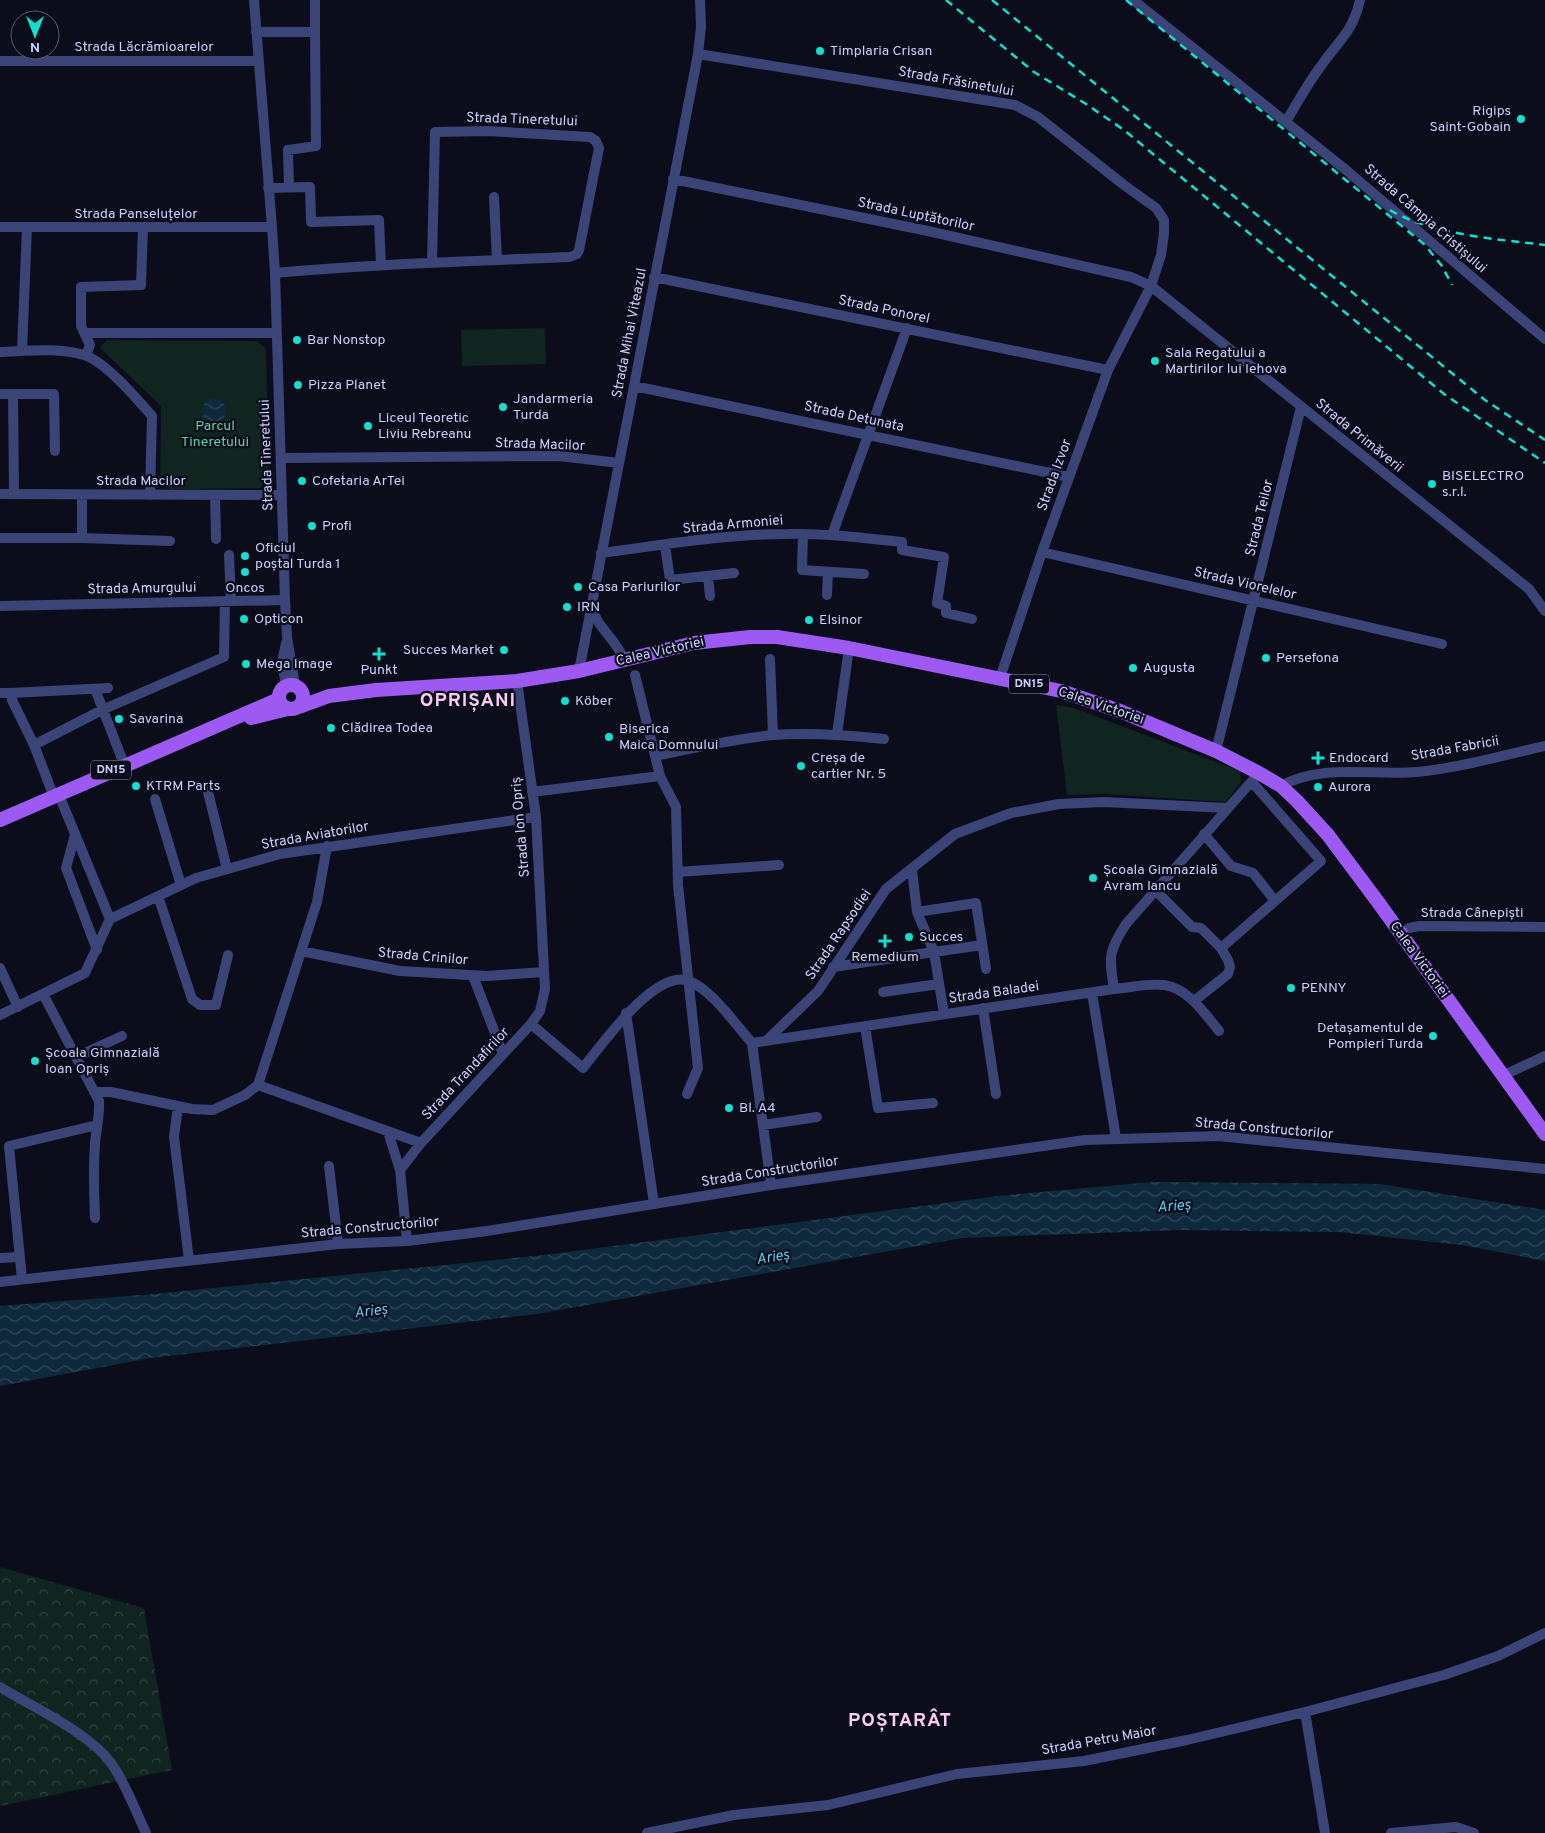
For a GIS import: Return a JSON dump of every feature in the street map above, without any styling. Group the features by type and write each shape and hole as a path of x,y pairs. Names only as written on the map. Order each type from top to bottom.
{"main road":[{"name":"Calea Victoriei","path":"0,820 57,796 124,764 224,724 289,705 330,696 376,690 517,681 579,671 694,642 750,637 777,637 850,648 1000,678 1061,691 1120,710 1216,751 1255,777 1281,786 1328,835 1545,1134"},
{"name":"Calea Victoriei","path":"294,687 330,696"},
{"path":"294,687 304,699 289,705 280,691 294,687"}],"street":[{"name":"Strada Tineretului","path":"254,0 275,273 285,600 287,637 294,687"},
{"path":"289,187 288,150 316,146 315,0"},
{"name":"Strada Mihai Viteazul","path":"579,671 698,54 701,27 700,0"},
{"name":"Strada Câmpia Cristișului","path":"1134,0 1346,170 1545,339"},
{"path":"1286,122 1320,66 1350,31 1356,19 1360,0"},
{"path":"256,32 315,32"},
{"name":"Strada Frăsinetului","path":"698,54 1016,105 1038,117 1124,186 1156,208 1164,220 1164,234 1161,256 1151,286"},
{"name":"Strada Lăcrămioarelor","path":"0,61 259,60"},
{"name":"Strada Tineretului","path":"275,273 381,265 432,263 570,257 577,254 599,148 596,141 590,137 488,132 435,132 432,263"},
{"name":"Strada Luptătorilor","path":"674,179 928,231 1131,277 1151,286"},
{"path":"268,188 310,187 311,222 380,220 381,265"},
{"path":"494,197 497,260"},
{"name":"Strada Panseluțelor","path":"0,227 272,227"},
{"path":"22,351 28,227"},
{"path":"86,356 90,345 81,326 81,287 141,285 143,227"},
{"name":"Strada Ponorel","path":"654,277 1108,370"},
{"name":"Strada Izvor","path":"1000,678 1042,552 1108,370 1151,286"},
{"name":"Strada Primăverii","path":"1151,286 1528,589 1545,611"},
{"path":"832,535 907,328"},
{"path":"85,333 276,333"},
{"path":"0,352 63,350 86,356 118,379 152,416 150,495"},
{"name":"Strada Detunata","path":"634,386 1069,476"},
{"path":"0,394 54,394 55,451"},
{"path":"13,394 14,494"},
{"name":"Strada Teilor","path":"1216,751 1301,407"},
{"name":"Strada Macilor","path":"281,458 558,456 619,463"},
{"name":"Strada Macilor","path":"0,494 282,495"},
{"path":"82,495 82,538"},
{"path":"215,495 216,539"},
{"name":"Strada Armoniei","path":"803,534 802,570 864,574"},
{"name":"Strada Armoniei","path":"601,553 713,538 803,534 902,542 902,550 944,557 937,603 946,606 946,613 972,619"},
{"path":"0,538 170,541"},
{"name":"Strada Armoniei","path":"665,545 670,580 734,573"},
{"name":"Strada Viorelelor","path":"1042,552 1442,644"},
{"path":"34,745 102,710 224,657 229,555"},
{"path":"827,595 828,572"},
{"path":"708,576 710,596"},
{"name":"Strada Amurgului","path":"0,606 285,600"},
{"path":"591,608 597,622 622,653 624,660"},
{"path":"837,734 850,648"},
{"path":"770,659 773,735"},
{"path":"636,675 660,776 676,807 678,872 687,980 698,1068 687,1094"},
{"name":"Strada Ion Opriș","path":"517,681 536,817 544,972"},
{"path":"0,693 108,688"},
{"path":"94,689 124,764"},
{"path":"0,1015 85,973 98,950 110,919 75,835 12,700 11,693"},
{"path":"655,756 711,744 773,735 837,734 884,739"},
{"name":"Strada Fabricii","path":"1281,786 1297,777 1318,774 1418,772 1545,746"},
{"path":"532,792 660,776"},
{"path":"1114,989 1109,961 1115,941 1126,924 1255,777 1321,861 1221,948"},
{"path":"207,788 227,869"},
{"path":"155,799 181,885"},
{"name":"Strada Rapsodiei","path":"767,1040 818,991 886,890 955,834 1021,811 1059,804 1104,802 1227,808"},
{"name":"Strada Aviatorilor","path":"110,919 181,885 227,869 280,854 536,817"},
{"path":"1204,834 1231,866 1252,873 1275,901"},
{"path":"75,835 66,868 98,950"},
{"path":"94,1092 111,1092 178,1106 214,1110 228,1104 258,1085 317,902 327,846"},
{"path":"678,872 779,865"},
{"path":"912,870 917,912 934,952 944,1014"},
{"path":"1155,890 1192,926 1201,928 1221,948 1230,967 1228,974 1194,1001 1219,1031"},
{"path":"158,896 192,1000 200,1005 216,1005 228,955"},
{"path":"917,912 976,903 986,969"},
{"name":"Strada Cânepiști","path":"1401,934 1409,928 1419,926 1545,927"},
{"path":"833,967 982,945"},
{"name":"Strada Crinilor","path":"301,951 400,971 473,976 544,972"},
{"path":"0,968 18,1007"},
{"name":"Strada Trandafirilor","path":"400,1170 421,1143 531,1024 544,999 544,972"},
{"path":"473,976 503,1054"},
{"path":"531,1024 583,1068 632,1006 669,982 687,980 704,991 752,1043 771,1185"},
{"path":"883,992 939,984"},
{"name":"Strada Baladei","path":"752,1043 1114,989 1165,985 1194,1001"},
{"path":"1092,992 1116,1138"},
{"path":"43,994 98,1101 100,1112 93,1173 96,1218"},
{"path":"983,1008 996,1094"},
{"path":"626,1013 654,1204"},
{"path":"865,1026 878,1108 933,1103"},
{"path":"76,1057 122,1036"},
{"path":"1502,1076 1545,1056"},
{"path":"258,1085 421,1143"},
{"path":"178,1106 174,1137 189,1260"},
{"path":"763,1125 817,1117"},
{"path":"22,1279 8,1146 97,1125"},
{"path":"388,1132 400,1170 407,1241"},
{"name":"Strada Constructorilor","path":"0,1282 338,1244 407,1241 771,1185 1084,1140 1218,1136 1446,1161 1545,1169"},
{"path":"330,1166 338,1244"},
{"path":"0,1258 19,1257"},
{"name":"Strada Petru Maior","path":"648,1833 734,1816 828,1805 958,1774 1084,1761 1305,1712 1444,1675 1498,1656 1545,1633"},
{"path":"0,1687 85,1737 101,1750 120,1779 146,1833"},
{"path":"1305,1712 1325,1833"},
{"path":"1390,1833 1456,1827 1474,1833"}],"green space":[{"path":"545,328 546,364 462,366 461,330"},
{"name":"Parcul Tineretului","path":"106,340 256,341 266,348 269,478 260,488 170,489 160,482 161,406 100,348"},
{"path":"1056,705 1074,708 1240,771 1241,782 1226,802 1104,794 1067,795"},
{"path":"0,1567 144,1608 172,1770 0,1806"}],"water":[{"path":"214,399 219,400 225,406 225,416 219,422 214,423 209,422 203,416 202,411 203,406 209,400"},
{"name":"Arieș","path":"1153,1182 1379,1184 1545,1210 1545,1261 1462,1245 1339,1232 1181,1230 962,1238 537,1314 151,1358 0,1386 0,1306 154,1294 544,1255 998,1196"}],"railway":[{"path":"946,0 1034,72 1124,130 1444,394 1545,463"},
{"path":"992,0 1485,400 1545,440"},
{"path":"1126,0 1425,245 1442,266 1452,285"},
{"path":"1390,210 1425,225 1465,235 1545,245"}],"place":[{"name":"Timplaria Crisan","path":"820,51"},
{"name":"Rigips Saint-Gobain","path":"1521,119"},
{"name":"Bar Nonstop","path":"297,340"},
{"name":"Sala Regatului a Martirilor lui Iehova","path":"1155,361"},
{"name":"Pizza Planet","path":"298,385"},
{"name":"Jandarmeria Turda","path":"503,407"},
{"name":"Liceul Teoretic Liviu Rebreanu","path":"368,426"},
{"name":"Cofetaria ArTei","path":"302,481"},
{"name":"BISELECTRO s.r.l.","path":"1432,484"},
{"name":"Profi","path":"312,526"},
{"name":"Oficiul poștal Turda 1","path":"245,556"},
{"name":"Oncos","path":"245,572"},
{"name":"Casa Pariurilor","path":"578,587"},
{"name":"IRN","path":"567,607"},
{"name":"Opticon","path":"244,619"},
{"name":"Elsinor","path":"809,620"},
{"name":"Succes Market","path":"504,650"},
{"name":"Punkt","path":"379,654"},
{"name":"Persefona","path":"1266,658"},
{"name":"Mega Image","path":"246,664"},
{"name":"Augusta","path":"1133,668"},
{"name":"Köber","path":"565,701"},
{"name":"Savarina","path":"119,719"},
{"name":"Clădirea Todea","path":"331,728"},
{"name":"Biserica Maica Domnului","path":"609,737"},
{"name":"Endocard","path":"1318,758"},
{"name":"Creșa de cartier Nr. 5","path":"801,766"},
{"name":"KTRM Parts","path":"136,786"},
{"name":"Aurora","path":"1318,787"},
{"name":"Școala Gimnazială Avram Iancu","path":"1093,878"},
{"name":"Succes","path":"909,937"},
{"name":"Remedium","path":"885,941"},
{"name":"PENNY","path":"1291,988"},
{"name":"Detașamentul de Pompieri Turda","path":"1433,1036"},
{"name":"Școala Gimnazială Ioan Opriș","path":"35,1061"},
{"name":"Bl. A4","path":"729,1108"}],"district":[{"name":"OPRIȘANI","path":"468,701"},
{"name":"POȘTARÂT","path":"900,1721"}]}
